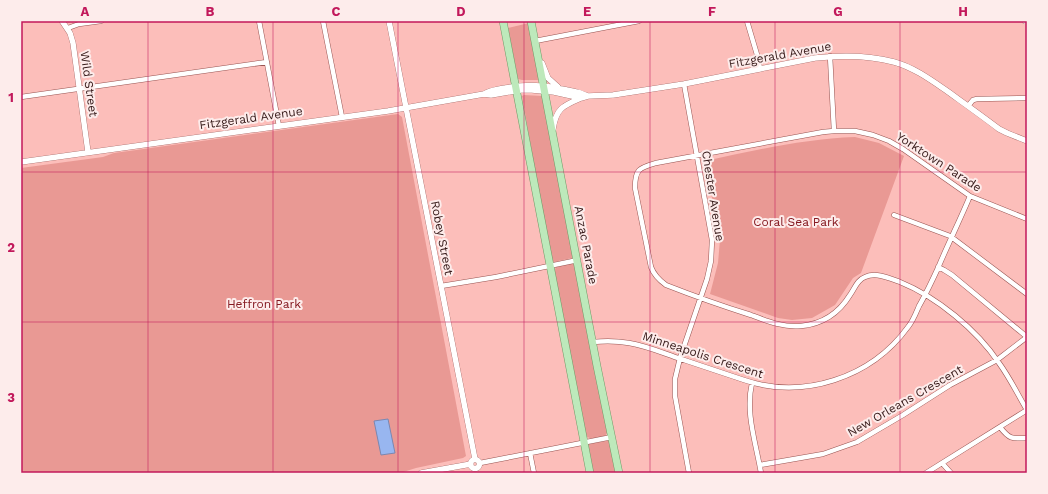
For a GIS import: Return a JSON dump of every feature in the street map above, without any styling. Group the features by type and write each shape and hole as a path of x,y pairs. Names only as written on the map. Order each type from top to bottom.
{"main road":[{"path":"503,21 590,473"},
{"name":"Anzac Parade","path":"531,21 619,473"}],"street":[{"name":"Wild Street","path":"62,21 68,28 73,43 88,152"},
{"path":"68,28 78,24 101,21"},
{"path":"259,21 278,126"},
{"path":"323,21 342,117"},
{"name":"Robey Street","path":"389,21 475,462"},
{"path":"560,88 551,82 546,75 536,45 639,21"},
{"path":"746,21 760,69"},
{"path":"830,56 834,131"},
{"name":"Fitzgerald Avenue","path":"545,88 581,98 588,96 613,95 684,84 830,56 856,56 894,62 913,70 933,81 1003,131 1027,142"},
{"path":"21,97 267,62"},
{"name":"Chester Avenue","path":"684,84 712,240 707,279 680,358 675,379 674,396 689,473"},
{"name":"Fitzgerald Avenue","path":"21,162 406,108 484,94 491,95 516,88 532,90 560,88 582,93 588,96"},
{"path":"552,132 558,112 565,105 581,98"},
{"path":"968,106 973,100 978,99 1027,98"},
{"name":"Yorktown Parade","path":"701,298 666,285 659,280 654,273 649,261 635,188 636,176 642,167 697,155 822,132 845,131 863,133 889,141 903,149 970,196 1027,219"},
{"name":"Minneapolis Crescent","path":"593,342 612,341 648,346 752,383 772,387 803,387 834,380 854,373 884,353 911,323 970,196"},
{"path":"894,215 952,237 1027,294"},
{"path":"441,286 578,260"},
{"path":"938,267 952,275 1027,337"},
{"path":"701,298 782,326 794,327 816,323 827,318 842,306 859,281 870,275 878,275 918,290 955,315 982,342 997,360 1027,410 926,473"},
{"name":"New Orleans Crescent","path":"760,465 823,454 857,442 962,378 997,360 1027,337"},
{"path":"752,383 749,412 761,473"},
{"path":"1000,427 1005,434 1012,438 1027,438"},
{"path":"421,473 612,437"},
{"path":"530,453 534,473"},
{"path":"475,462 480,466 477,471"},
{"path":"942,463 951,473"}],"green space":[{"path":"529,23 540,80 518,79 508,28"},
{"path":"522,96 542,96 574,254 572,258 554,262 551,260"},
{"name":"Heffron Park","path":"398,114 402,117 466,456 400,473 21,473 21,168 103,157 114,153"},
{"name":"Coral Sea Park","path":"855,137 879,143 904,156 861,273 853,278 835,305 812,318 792,320 778,318 710,294 718,263 720,240 705,161 798,143"},
{"path":"574,263 608,431 601,438 591,438 585,436 554,272 556,267"},
{"path":"609,441 616,473 592,473 588,445"}],"water":[{"path":"388,419 395,453 381,455 374,421"}]}
